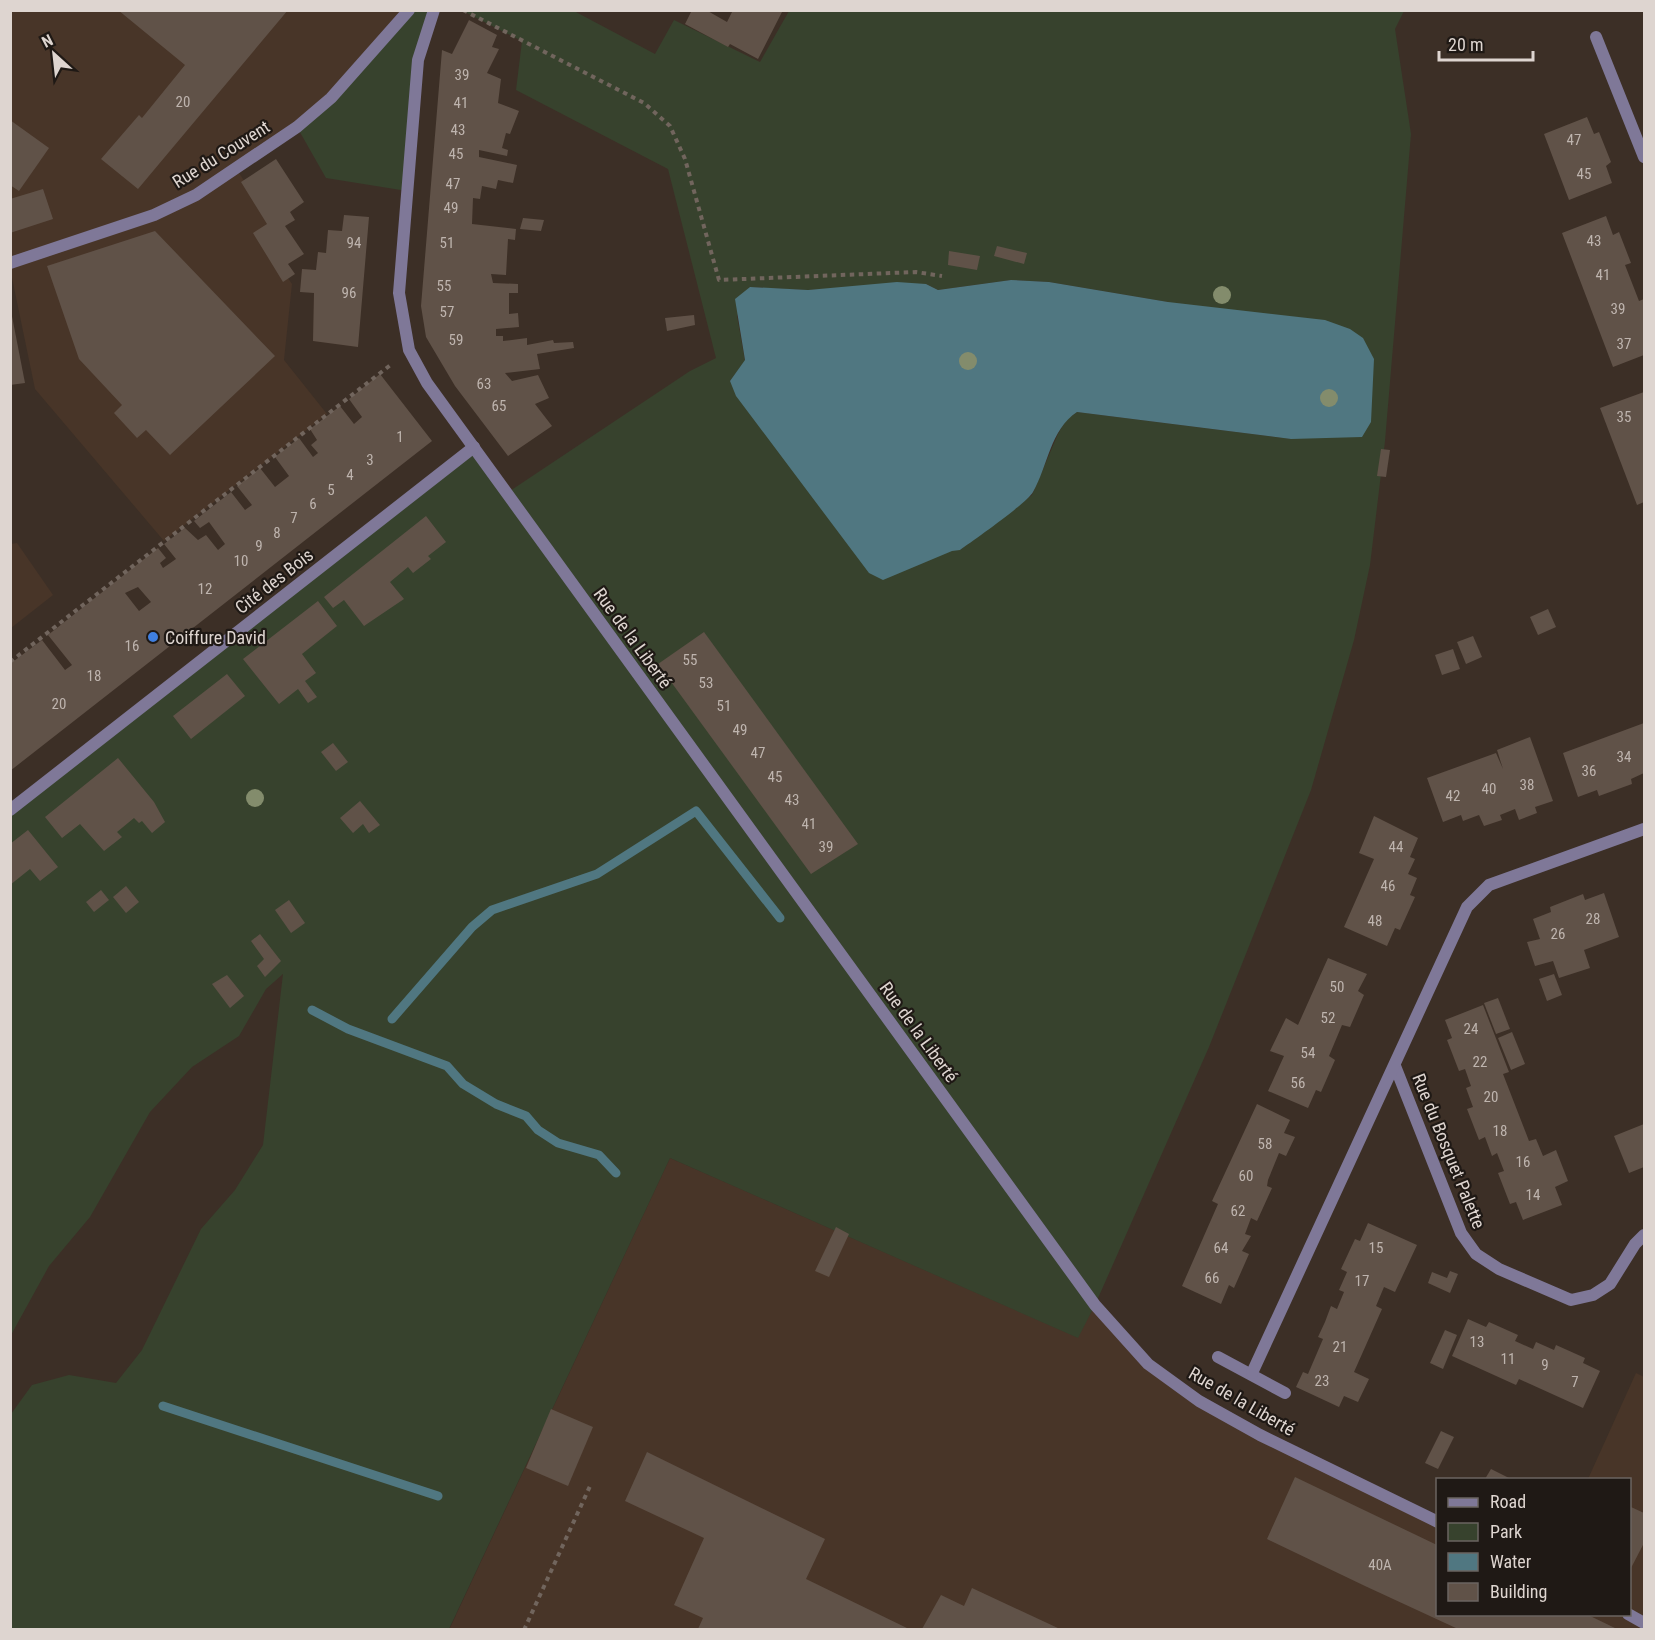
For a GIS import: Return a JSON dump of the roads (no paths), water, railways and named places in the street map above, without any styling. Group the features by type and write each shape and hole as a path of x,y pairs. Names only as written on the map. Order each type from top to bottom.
{"street":[{"name":"Rue du Couvent","path":"10,263 154,215 196,195 297,127 331,98 410,10"},
{"path":"434,10 418,60 399,292 409,350 427,383 474,447"},
{"path":"1596,37 1644,157"},
{"name":"Cité des Bois","path":"10,810 474,447"},
{"name":"Rue de la Liberté","path":"474,447 1032,1219 1110,1322 1148,1364 1199,1401 1260,1435 1436,1522"},
{"name":"Rue du Bosquet Palette","path":"1252,1373 1467,907 1489,885 1644,829"},
{"name":"Rue du Bosquet Palette","path":"1395,1066 1461,1233 1476,1254 1499,1269 1571,1300 1593,1295 1610,1284 1635,1244 1644,1235"},
{"path":"1218,1357 1252,1373 1285,1393"}],"water":[{"path":"1011,280 1049,282 1168,302 1325,320 1350,329 1363,338 1374,359 1371,422 1362,437 1291,439 1077,412 1061,428 1033,492 1021,504 960,550 952,551 883,580 869,573 736,396 730,381 745,360 735,299 750,287 808,290 897,282 926,284 938,290"}],"waterway":[{"path":"392,1019 472,927 492,910 597,874 696,811 780,918"},
{"path":"312,1010 348,1029 447,1066 463,1084 496,1104 526,1116 538,1130 558,1143 599,1155 616,1173"},
{"path":"163,1406 438,1496"}],"place":[{"name":"Coiffure David","path":"153,637"}]}
